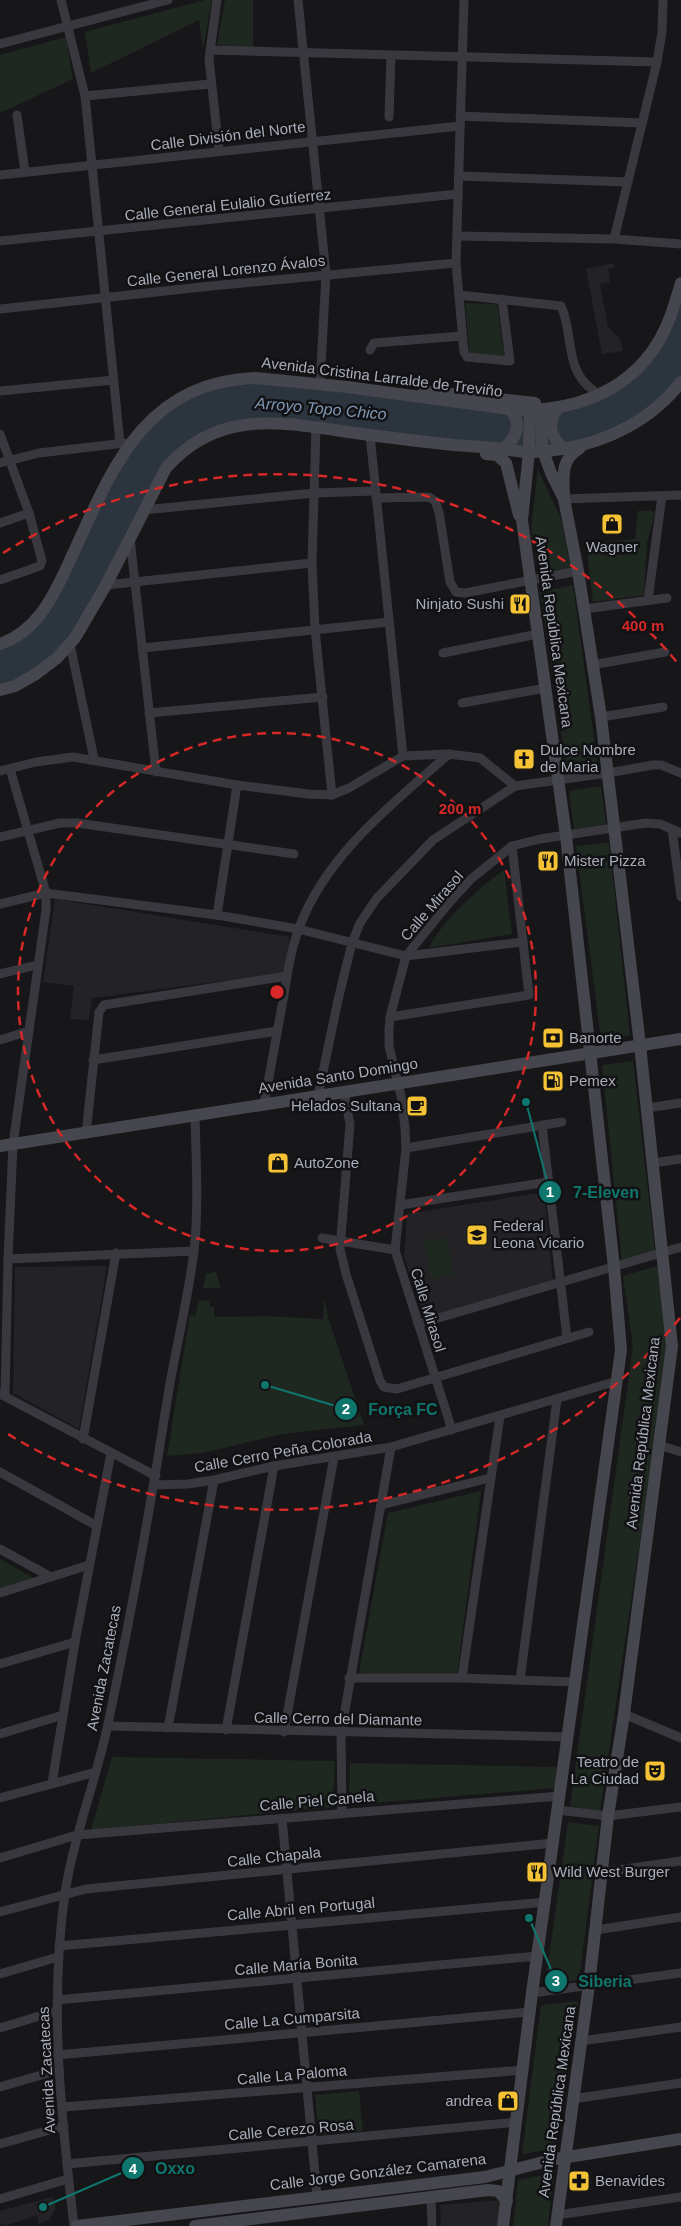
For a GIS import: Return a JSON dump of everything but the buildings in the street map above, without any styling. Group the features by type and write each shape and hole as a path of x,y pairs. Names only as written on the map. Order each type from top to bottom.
{"main road":[{"name":"Avenida Cristina Larralde de Treviño","path":"0,644 25,630 49,604 125,443 163,409 192,392 243,378 255,378 388,392 512,411 542,413 600,394 618,384 638,366 659,341 667,324 681,282"},
{"path":"388,392 405,390 442,392 534,403 562,400 593,390 638,366"},
{"path":"564,499 565,462 572,453 590,443 619,432 645,417 681,382"},
{"path":"505,447 516,435 517,429 512,411"},
{"path":"542,413 551,420 551,429 560,445"},
{"name":"Avenida República Mexicana","path":"503,2226 524,2070 532,1993 621,1350 614,1267 566,836 522,520 542,413"},
{"path":"0,690 15,686 36,674 70,644 106,586 166,468 178,454 207,434 242,423 261,422 468,446 536,448 590,443"},
{"path":"468,446 479,453 502,458 506,463 517,511 522,520"},
{"name":"Avenida República Mexicana","path":"536,448 564,499 578,572 601,717 640,1045 672,1346 624,1714 608,1816 604,1872 557,2221"},
{"name":"Avenida Santo Domingo","path":"0,1146 681,1039"},
{"name":"Calle Jorge González Camarena","path":"78,2226 485,2177 565,2158 681,2140"},
{"name":"Calle Jorge González Camarena","path":"195,2226 220,2225 493,2190 501,2194 507,2201"}],"street":[{"path":"0,463 39,453 125,443 114,380 85,96 69,25 61,0"},
{"path":"0,44 168,0"},
{"path":"217,0 210,50 210,84 219,151"},
{"path":"298,0 314,140 326,274 320,384"},
{"path":"464,0 456,263 462,336 464,352 467,357 510,361 502,299"},
{"path":"614,239 657,62 662,32 663,0"},
{"path":"210,50 657,62"},
{"path":"389,113 391,55"},
{"path":"85,96 210,84"},
{"path":"18,115 25,172"},
{"name":"Calle División del Norte","path":"0,174 92,166 460,121 642,124"},
{"path":"459,176 628,182"},
{"name":"Calle General Eulalio Gutíerrez","path":"0,241 458,194"},
{"path":"458,236 614,239 681,244"},
{"name":"Calle General Lorenzo Ávalos","path":"0,309 326,274 456,263"},
{"path":"459,295 561,306 575,368 581,380 593,390"},
{"path":"372,347 462,336"},
{"path":"0,391 114,380"},
{"path":"316,427 312,563 315,629 332,795"},
{"path":"0,434 29,513 42,557 42,564 35,568 0,580"},
{"path":"370,435 403,756"},
{"path":"144,510 314,493 429,497 435,501 439,512 450,582 456,592 465,593 529,579 578,572"},
{"path":"564,499 681,495"},
{"path":"648,600 662,496"},
{"path":"0,523 29,513"},
{"path":"130,538 156,772"},
{"path":"106,586 312,563"},
{"path":"584,609 667,598"},
{"path":"143,648 389,622"},
{"path":"443,653 538,634"},
{"path":"70,644 94,759"},
{"path":"592,665 665,652"},
{"path":"462,703 546,688"},
{"path":"150,713 323,697"},
{"path":"601,717 663,707"},
{"path":"264,1104 287,976 298,929 318,889 351,847 381,814 449,754"},
{"path":"0,771 73,757 94,759 156,772 237,785 308,794 332,795 349,788 403,756 449,754 480,758 516,786"},
{"path":"318,1096 352,943 368,909 419,853 449,828 516,786 658,764 681,773"},
{"path":"10,768 46,893 46,910 13,1144 3,1395 112,1453 155,1480"},
{"path":"217,915 226,845 237,785"},
{"path":"0,837 60,823 76,823 294,854"},
{"name":"Calle Mirasol","path":"452,1430 395,1250 406,1148 404,1112 389,1046 390,1017 406,956 466,885 512,846 523,842 653,823 677,831"},
{"path":"677,831 681,897"},
{"path":"390,1017 529,995 512,846"},
{"path":"0,904 46,893 217,915 298,929 406,956 523,942"},
{"path":"0,974 37,965"},
{"path":"86,1134 99,1012 104,1005 287,976"},
{"path":"0,1040 29,1031"},
{"path":"93,1060 277,1031"},
{"path":"344,1092 350,1130 340,1255 382,1385 388,1389 397,1389 589,1332"},
{"path":"647,1108 681,1103"},
{"name":"Avenida Zacatecas","path":"74,2226 57,2055 58,1956 65,1893 77,1835 108,1726 155,1480 194,1251 197,1191 195,1115"},
{"path":"406,1148 562,1122"},
{"path":"542,1125 568,1338"},
{"path":"653,1163 681,1159"},
{"path":"400,1205 548,1182"},
{"path":"322,1238 395,1250"},
{"path":"418,1324 681,1247"},
{"path":"8,1259 194,1251"},
{"path":"83,1439 116,1253"},
{"name":"Calle Cerro Peña Colorada","path":"155,1480 188,1484 274,1466 391,1447 617,1381"},
{"path":"520,1680 557,1399"},
{"path":"462,1678 500,1416"},
{"path":"659,1445 681,1452"},
{"path":"342,1812 341,1733 349,1678 391,1447"},
{"path":"52,1783 89,1565 112,1453"},
{"path":"284,1732 334,1457"},
{"path":"226,1730 274,1466"},
{"path":"0,1472 97,1526"},
{"path":"381,1505 490,1478"},
{"path":"168,1728 214,1480"},
{"path":"0,1549 51,1577"},
{"path":"0,1592 89,1565"},
{"path":"0,1664 75,1642"},
{"path":"349,1678 462,1678 575,1682"},
{"path":"624,1714 681,1738"},
{"path":"0,1734 63,1715"},
{"name":"Calle Cerro del Diamante","path":"108,1726 284,1732 568,1737"},
{"path":"0,1798 96,1772"},
{"name":"Calle Piel Canela","path":"0,1858 77,1835 342,1812 560,1796"},
{"path":"558,1810 608,1816 681,1807"},
{"path":"282,1818 317,2196"},
{"name":"Calle Chapala","path":"0,1912 86,1888 554,1843"},
{"path":"604,1872 681,1861"},
{"name":"Calle Abril en Portugal","path":"60,1946 546,1902"},
{"path":"596,1930 681,1917"},
{"path":"0,1974 58,1956"},
{"name":"Calle María Bonita","path":"57,2000 538,1956"},
{"path":"532,1993 681,1972"},
{"path":"0,2028 56,2011"},
{"name":"Calle La Cumparsita","path":"57,2055 530,2012"},
{"path":"581,2041 681,2027"},
{"path":"0,2087 59,2070"},
{"name":"Calle La Paloma","path":"63,2107 524,2070"},
{"path":"572,2099 681,2082"},
{"name":"Calle Cerezo Rosa","path":"67,2164 517,2122"},
{"path":"0,2144 64,2126"},
{"path":"0,2199 68,2179"},
{"path":"557,2221 681,2197"},
{"path":"430,2198 432,2226"}],"shaded area":[{"path":"205,0 212,0 203,49 199,20 91,73 85,32"},
{"path":"225,0 253,0 253,48 217,45"},
{"path":"66,37 73,79 0,113 0,55"},
{"path":"614,263 615,267 608,269 610,282 600,284 608,327 620,339 623,351 602,354 586,269"},
{"path":"465,303 497,304 505,360 470,357"},
{"path":"538,469 561,519 571,568 539,573 531,529"},
{"path":"638,511 652,511 655,513 647,542 644,595 593,602 586,543 635,539"},
{"path":"573,585 598,767 567,771 540,592"},
{"path":"601,786 606,824 574,829 569,791"},
{"path":"609,842 630,1035 601,1040 576,846"},
{"path":"504,870 512,934 429,948 435,937 452,916 473,895"},
{"path":"55,899 290,937 284,973 92,998 89,1020 70,1019 74,986 43,982"},
{"path":"633,1061 655,1252 622,1262 602,1065"},
{"name":"Federal Leona Vicario","path":"544,1192 553,1280 425,1319 404,1257 407,1214"},
{"path":"447,1238 454,1275 431,1279 424,1240"},
{"path":"107,1266 79,1429 13,1393 15,1267"},
{"path":"657,1266 668,1350 600,1812 570,1806 633,1346 623,1276"},
{"path":"216,1272 221,1288 203,1288 206,1274"},
{"path":"324,1298 329,1320 364,1425 282,1434 203,1453 167,1456 190,1314 195,1316 199,1300 210,1301 210,1307 214,1307 214,1317 265,1316 323,1319"},
{"path":"481,1491 457,1675 359,1673 388,1513"},
{"path":"0,1559 37,1580 0,1591"},
{"path":"112,1757 335,1761 333,1807 91,1830"},
{"path":"350,1763 557,1767 555,1788 349,1805"},
{"path":"568,1822 599,1826 579,1980 545,1985"},
{"path":"578,2001 555,2149 522,2154 541,2005"},
{"path":"359,2091 363,2131 319,2135 315,2095"},
{"path":"554,2173 548,2226 513,2226 518,2180"},
{"path":"52,2197 56,2208 50,2219 39,2224 37,2215 5,2226 3,2224 0,2225 0,2211"},
{"path":"501,2200 498,2226 441,2226 440,2205"}],"water":[{"name":"Arroyo Topo Chico","path":"681,283 681,382 645,417 564,449 241,423 178,454 57,658 0,690 0,644 41,615 104,489 155,415 228,381 510,409 600,394 649,355"}],"place":[{"name":"Wagner","path":"612,524"},
{"name":"Ninjato Sushi","path":"520,604"},
{"name":"Dulce Nombre de Maria","path":"524,759"},
{"name":"Mister Pizza","path":"548,861"},
{"name":"Banorte","path":"553,1038"},
{"name":"Pemex","path":"553,1081"},
{"name":"7-Eleven","path":"526,1102"},
{"name":"Helados Sultana","path":"417,1106"},
{"name":"AutoZone","path":"278,1163"},
{"name":"Federal Leona Vicario","path":"477,1235"},
{"name":"Força FC","path":"265,1385"},
{"name":"Teatro de La Ciudad","path":"655,1771"},
{"name":"Wild West Burger","path":"537,1872"},
{"name":"Siberia","path":"529,1918"},
{"name":"andrea","path":"508,2101"},
{"name":"Benavides","path":"579,2181"},
{"name":"Oxxo","path":"43,2207"}]}
